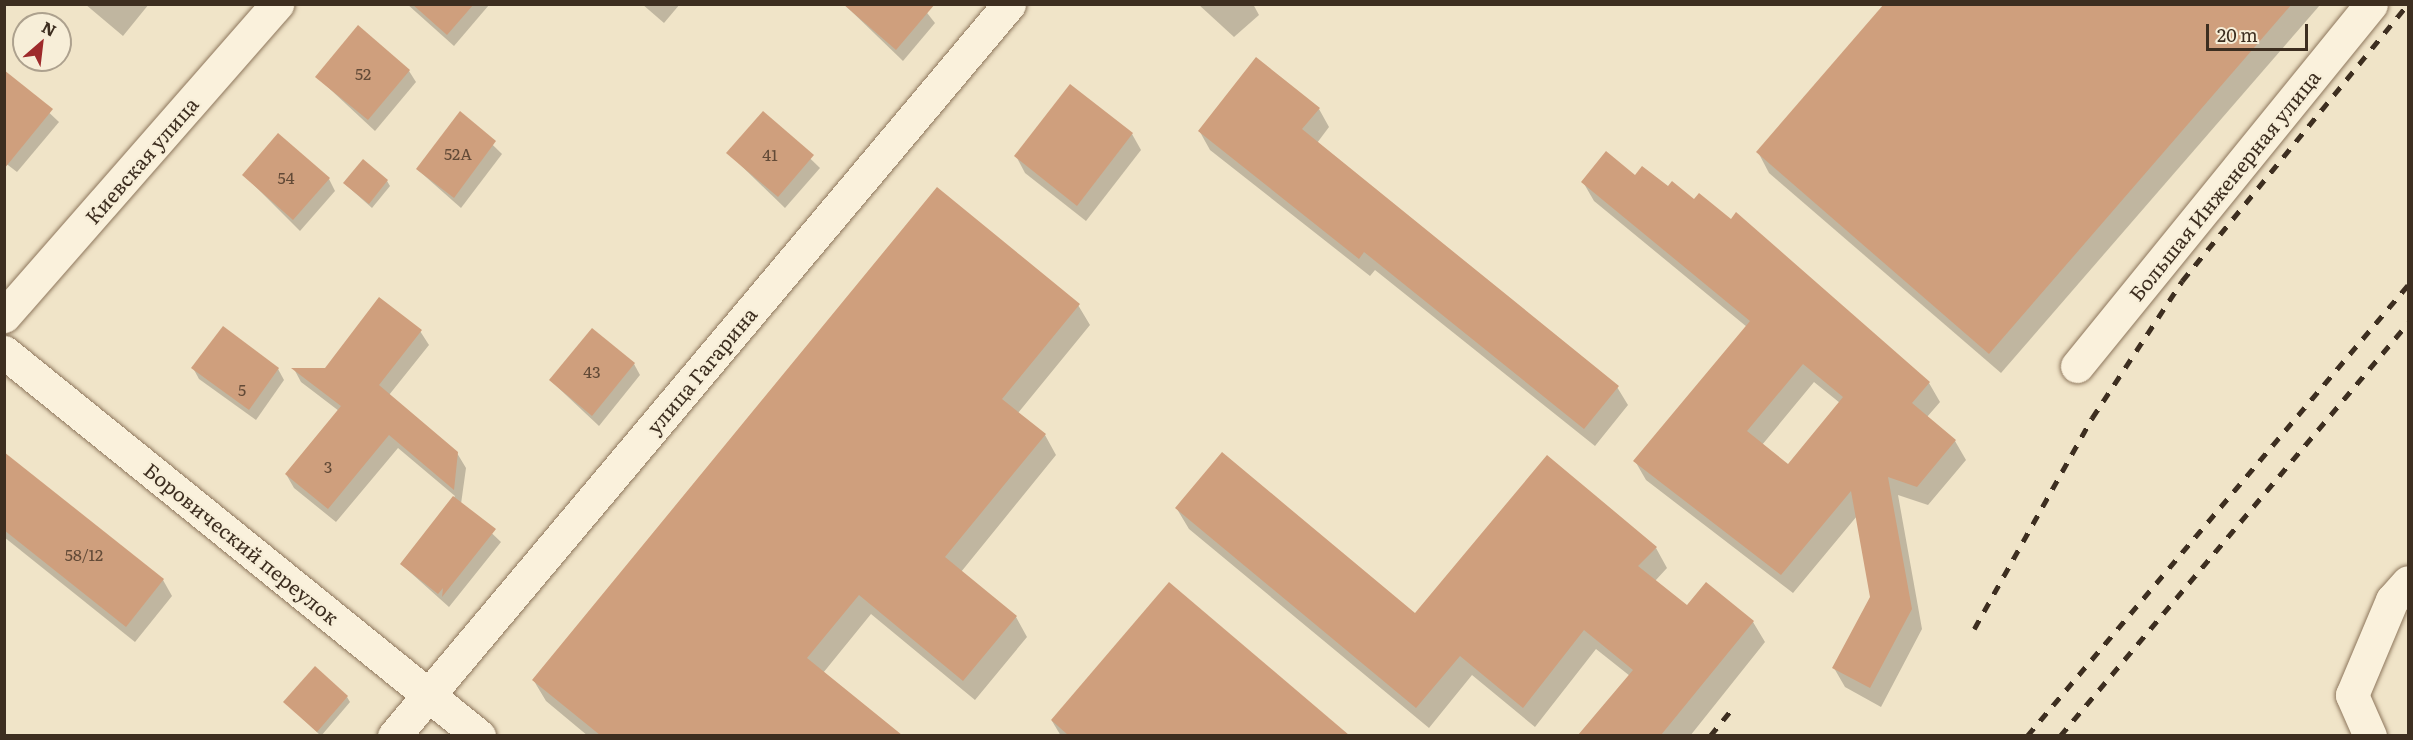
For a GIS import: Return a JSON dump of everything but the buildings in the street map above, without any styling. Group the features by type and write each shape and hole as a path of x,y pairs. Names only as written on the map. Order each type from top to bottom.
{"street":[{"name":"Киевская улица","path":"4,316 277,4"},
{"name":"улица Гагарина","path":"394,735 1009,4"},
{"name":"Большая Инженерная улица","path":"2077,366 2371,4"},
{"name":"Боровический переулок","path":"4,352 479,735"},
{"path":"2370,735 2352,695 2392,600 2409,582"}],"railway":[{"path":"1974,629 2092,418 2182,281 2408,4"},
{"path":"2027,736 2408,285"},
{"path":"2060,736 2408,323"},
{"path":"1710,736 1732,709"}]}
